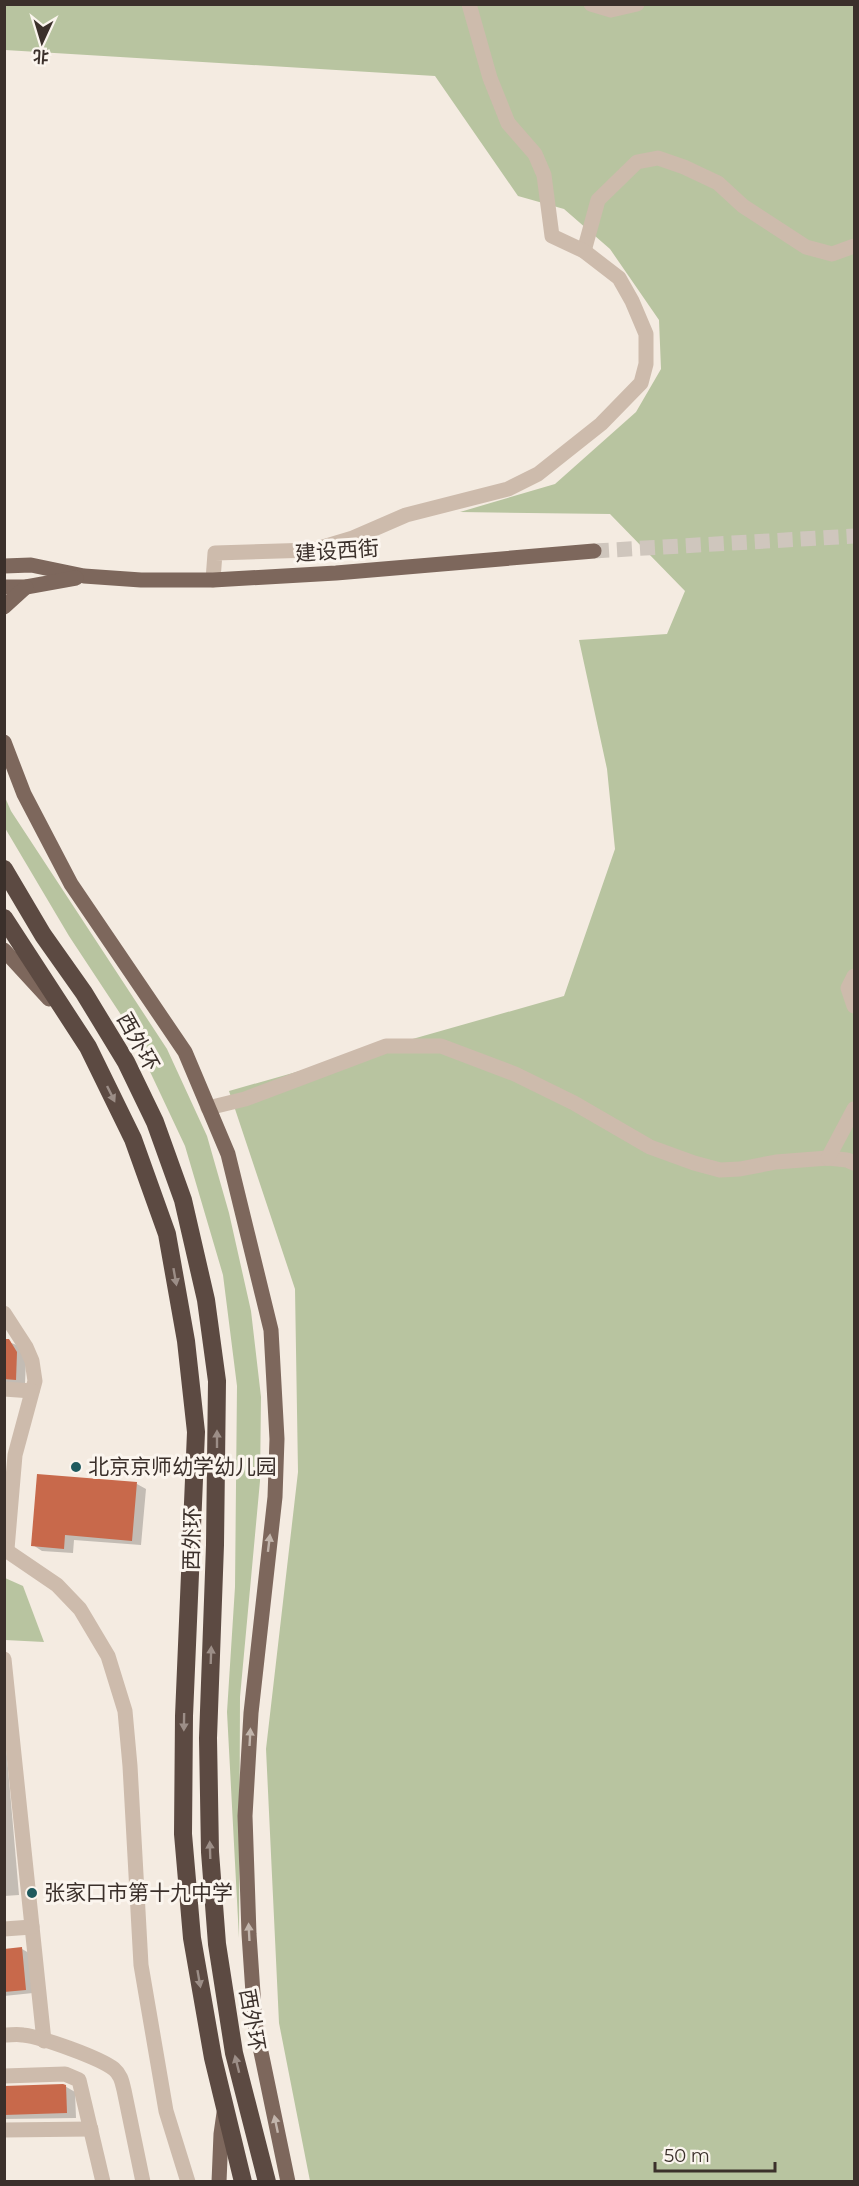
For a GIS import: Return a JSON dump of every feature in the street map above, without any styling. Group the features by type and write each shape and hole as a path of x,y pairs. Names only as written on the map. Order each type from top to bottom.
{"highway":[{"name":"西外环","path":"4,869 43,935 84,993 126,1062 155,1122 183,1200 206,1300 217,1381 215,1545 208,1738 210,1852 217,1944 234,2053 267,2181"},
{"name":"西外环","path":"4,918 88,1047 133,1139 167,1234 186,1341 196,1432 184,1716 183,1834 192,1938 213,2058 243,2181"}],"main road":[{"name":"建设西街","path":"4,566 31,565 84,576 141,580 213,580 336,573 594,551"},
{"path":"4,558 31,565"},
{"name":"建设西街","path":"4,587 26,587 84,576"},
{"path":"4,606 26,587"},
{"path":"4,742 24,794 71,884 185,1052 228,1154 271,1330 277,1439 275,1497 251,1713 245,1816 255,2023 288,2181"},
{"path":"4,950 43,991 94,1060"},
{"path":"219,2181 221,2134 225,2110"}],"street":[{"path":"213,580 215,554 313,550 353,538 406,515 508,489 538,474 601,424 641,383 646,364 646,334 632,301 620,278 584,251 552,236 544,175 535,154 508,123 490,78 469,4"},
{"path":"591,4 611,10 637,4"},
{"path":"584,251 598,200 638,162 658,158 684,166 718,183 742,206 807,248 832,254 855,246"},
{"path":"855,976 848,988 855,1006"},
{"path":"208,1108 245,1099 386,1046 441,1046 515,1074 574,1103 650,1147 694,1163 720,1170 828,1158 855,1163"},
{"path":"828,1158 855,1109"},
{"path":"7,1321 26,1347 32,1361 35,1381 10,1462 6,1549 57,1585 80,1609 108,1656 125,1712 141,1965 166,2111 188,2181"},
{"path":"4,1389 32,1391"},
{"path":"4,1659 44,2041"},
{"path":"4,1929 32,1927"},
{"path":"4,2035 24,2035 44,2041 101,2061 120,2075 143,2181"},
{"path":"4,2076 65,2074 80,2080 102,2181"},
{"path":"4,2130 91,2129"}],"green space":[{"path":"4,5 854,5 854,2181 310,2181 279,2023 266,1749 298,1472 295,1289 229,1091 564,996 615,849 607,769 579,640 667,634 685,591 610,514 460,512 555,484 636,412 661,369 659,320 610,249 564,209 518,196 435,76 5,50"},
{"path":"4,795 11,811 167,1049 207,1136 229,1213 251,1311 261,1397 260,1481 240,1697 239,1938 227,1712 235,1587 237,1386 223,1275 185,1146 129,1027 69,936 5,828"},
{"path":"5,1578 23,1586 44,1642 5,1640"}],"building":[{"path":"4,1339 9,1339 17,1352 16,1380 4,1379"},
{"path":"37,1474 137,1482 132,1541 65,1535 64,1549 31,1546"},
{"path":"22,1947 26,1990 4,1992 4,1949"},
{"path":"66,2085 67,2113 4,2115 4,2086"}],"tunnel":[{"path":"594,551 854,536"}],"place":[{"name":"北京京师幼学幼儿园","path":"76,1467"},
{"name":"张家口市第十九中学","path":"32,1893"}]}
